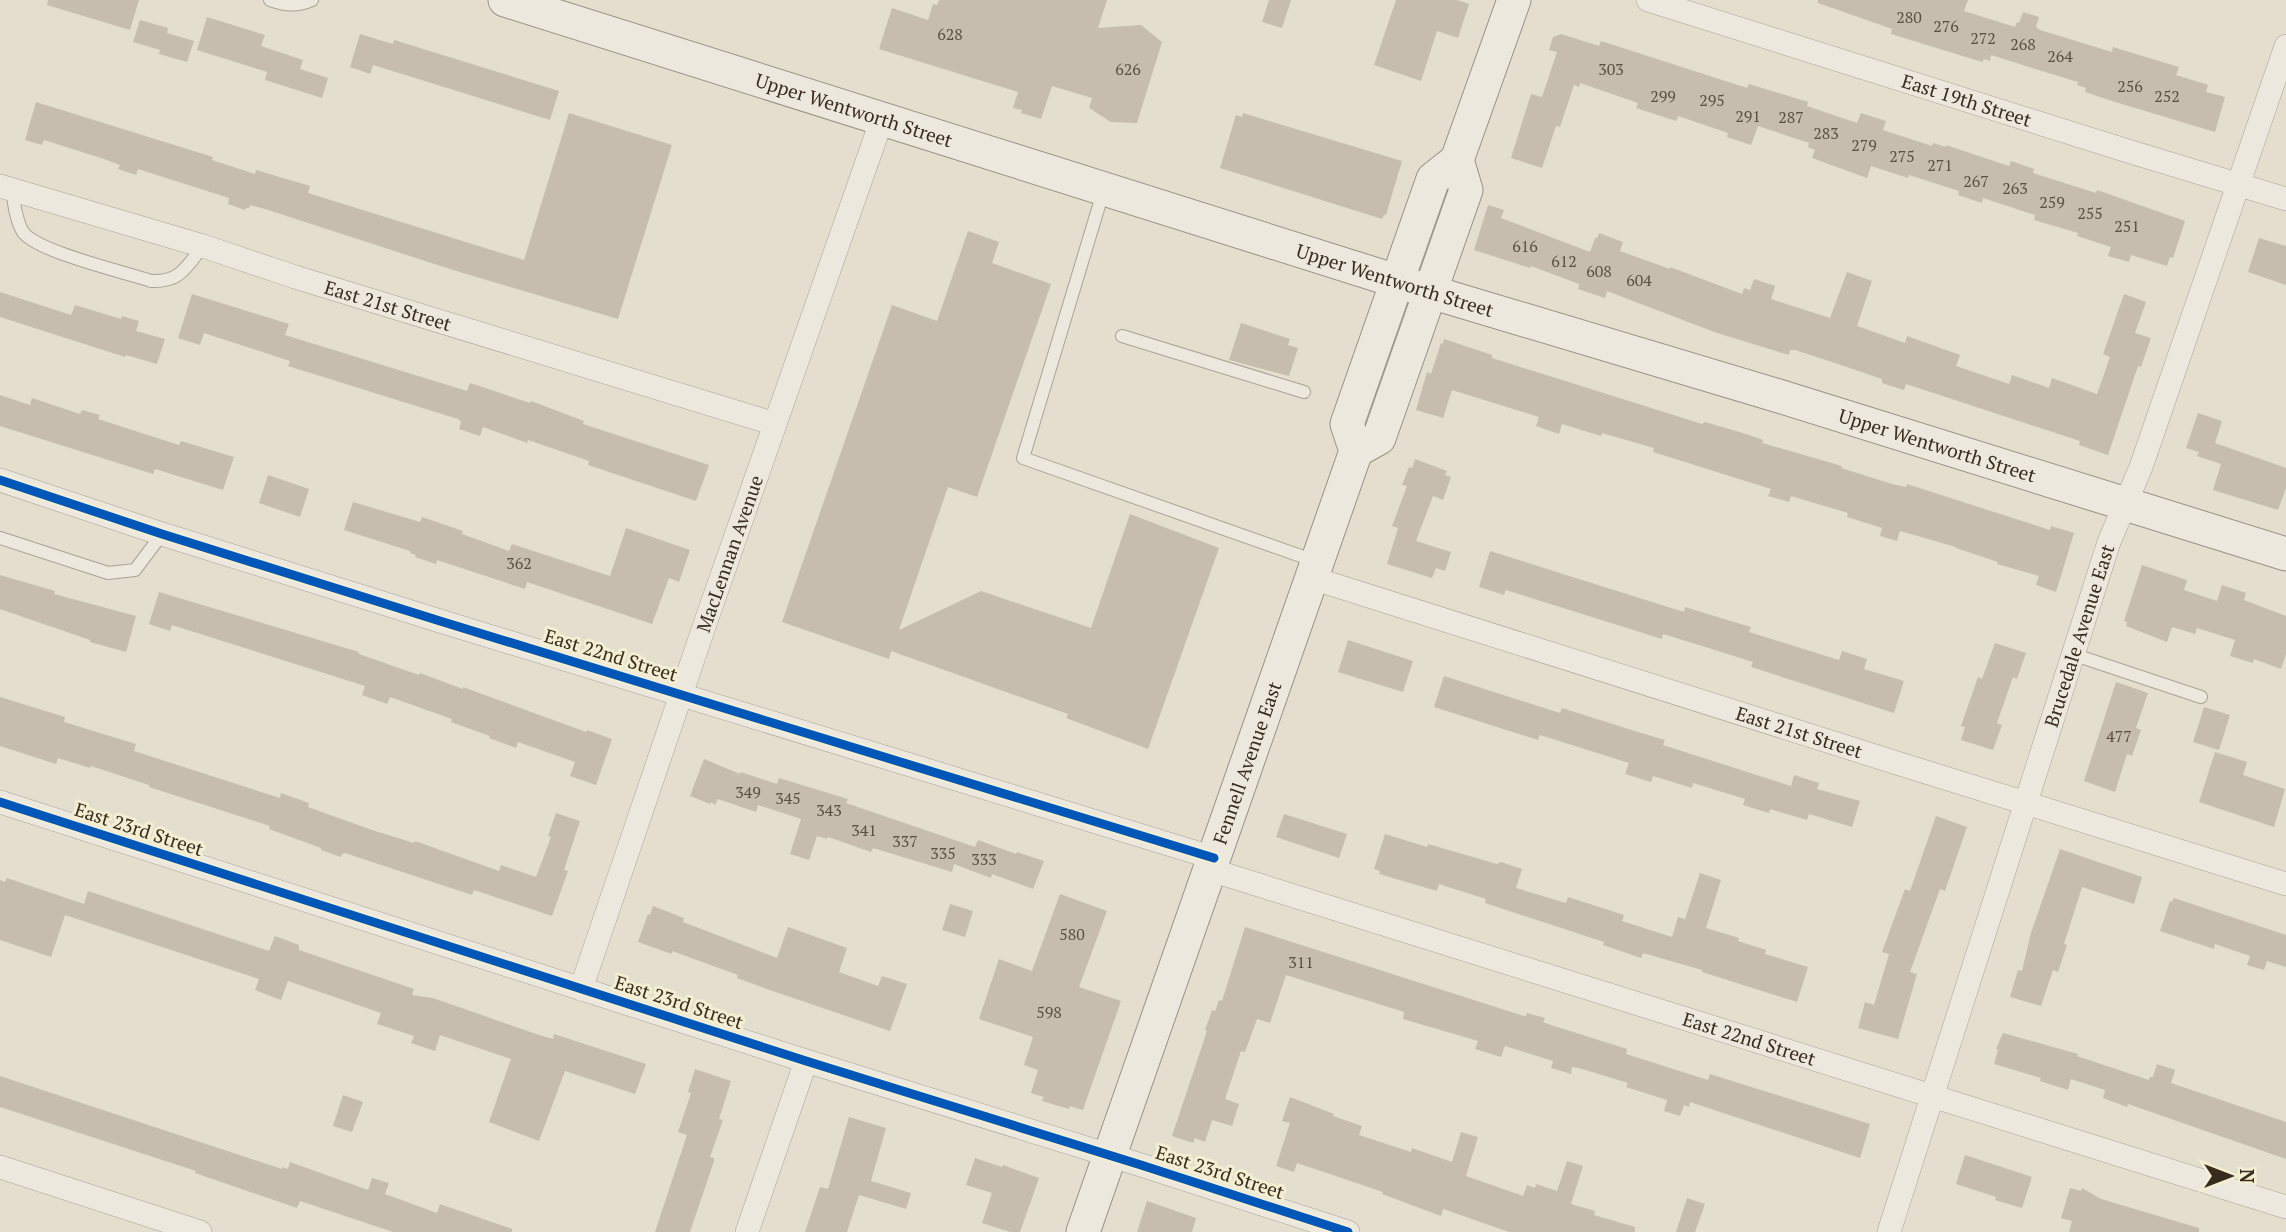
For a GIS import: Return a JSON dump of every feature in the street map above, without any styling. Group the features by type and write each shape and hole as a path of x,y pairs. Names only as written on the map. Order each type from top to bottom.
{"main road":[{"name":"Upper Wentworth Street","path":"505,0 1398,282 1795,401 2286,554"},
{"path":"1457,160 1466,190 1432,292 1379,438 1356,451 1347,424 1433,179 1457,160 1514,0"},
{"name":"Fennell Avenue East","path":"1083,1232 1356,451"}],"street":[{"name":"East 19th Street","path":"1648,0 2286,199"},
{"name":"Brucedale Avenue East","path":"1890,1232 2109,542 2141,467 2286,46"},
{"name":"MacLennan Avenue","path":"581,989 882,119"},
{"name":"East 21st Street","path":"6,188 775,424"},
{"name":"East 22nd Street","path":"0,481 162,534 681,694 1932,1097 2286,1207"},
{"name":"East 21st Street","path":"1315,570 2025,803 2286,884"},
{"name":"East 23rd Street","path":"0,802 1348,1232"},
{"path":"747,1232 806,1061"},
{"path":"0,1167 200,1232"}],"lane":[{"path":"270,0 286,5 301,5 312,0"},
{"path":"6,188 23,233 42,247 151,281 167,281 181,274 202,246"},
{"path":"1104,188 1023,458 1315,570"},
{"path":"1122,335 1304,392"},
{"path":"0,538 108,573 135,570 162,534"},
{"path":"2075,655 2201,697"}],"building":[{"path":"48,0 139,0 130,30 47,5"},
{"path":"939,0 1107,0 1098,28 1141,25 1162,42 1137,123 1111,122 1089,108 1092,98 1052,86 1041,119 1013,108 1018,92 879,49 892,8 928,20 933,4 937,5"},
{"path":"1269,0 1291,0 1282,28 1262,22"},
{"path":"1396,0 1457,0 1469,4 1458,38 1437,31 1421,81 1374,65"},
{"path":"1818,0 1968,0 1964,11 2015,27 2023,12 2039,17 2036,27 2040,30 2112,52 2113,47 2179,67 2176,75 2208,85 2206,92 2225,97 2215,132 2085,92 2086,88 2077,85 2078,82 1991,55 1990,61 1984,59 1982,62 1891,34 1892,29 1818,3"},
{"path":"207,17 265,35 261,46 303,60 300,69 328,78 322,98 265,80 267,72 197,50"},
{"path":"140,20 168,28 167,33 194,41 187,62 159,54 160,50 133,42"},
{"path":"360,34 393,44 394,40 559,91 550,120 373,65 370,74 350,67"},
{"path":"1561,34 1599,46 1601,41 1747,88 1749,84 1808,102 1807,106 1857,123 1861,113 1886,121 1883,130 1932,146 1933,143 1946,145 2009,166 2011,161 2034,169 2033,173 2096,193 2097,190 2185,221 2173,258 2170,257 2167,266 2131,255 2129,262 2108,256 2111,247 2077,236 2078,233 2034,220 2035,215 1983,198 1982,203 1958,195 1959,191 1871,166 1867,178 1812,158 1815,150 1808,147 1809,143 1758,126 1751,145 1727,137 1728,133 1678,116 1676,121 1636,108 1638,103 1580,83 1579,87 1574,85 1542,168 1511,158 1531,94 1542,97 1557,52 1549,50 1553,37"},
{"path":"36,102 213,157 212,160 255,174 256,170 310,186 308,193 524,260 569,113 672,145 618,319 453,270 265,209 250,205 245,210 228,204 229,198 138,169 136,175 118,169 120,165 44,140 42,145 25,140"},
{"path":"1243,113 1402,161 1386,215 1382,219 1220,168 1236,115 1242,117"},
{"path":"1488,205 1504,210 1501,218 1590,252 1599,233 1623,242 1620,251 1742,294 1744,288 1750,290 1754,279 1775,286 1771,299 1830,318 1847,272 1872,281 1857,326 1905,343 1907,336 1960,355 1956,366 2009,384 2012,375 2049,388 2052,378 2097,394 2110,357 2103,354 2124,294 2146,302 2135,333 2151,338 2141,367 2138,366 2108,455 2079,445 2080,441 1906,384 1904,390 1882,383 1882,379 1795,350 1790,350 1789,355 1717,333 1607,291 1605,298 1578,289 1579,284 1531,266 1530,268 1474,250"},
{"path":"968,231 999,242 992,263 1051,284 977,497 948,487 899,630 981,591 1091,628 1130,514 1219,548 1148,749 1066,718 1068,714 891,651 889,659 782,622 892,305 937,321"},
{"path":"2259,238 2286,246 2286,285 2248,272"},
{"path":"0,292 71,315 75,305 121,319 122,316 139,321 136,331 165,339 157,364 126,355 125,357 0,317"},
{"path":"192,294 289,324 285,335 467,391 470,383 530,403 531,401 584,421 583,424 709,465 696,501 588,465 589,461 528,440 527,443 483,427 480,436 459,429 461,422 458,419 288,366 290,361 204,333 200,345 178,338"},
{"path":"1241,323 1290,339 1288,345 1298,348 1289,376 1229,360"},
{"path":"1444,339 1492,355 1492,358 1702,424 1705,422 1743,433 1763,440 1762,443 1842,466 1841,468 1892,484 1906,487 1907,484 2050,530 2051,526 2074,533 2056,592 2036,585 2039,576 1997,564 1998,562 1956,547 1900,531 1897,541 1880,536 1882,528 1847,517 1848,513 1791,496 1789,502 1768,496 1771,489 1653,452 1654,448 1602,433 1601,436 1562,424 1559,434 1536,426 1539,417 1452,390 1443,418 1416,410 1427,372 1431,374"},
{"path":"0,395 30,405 32,398 80,414 82,410 100,415 98,419 179,445 181,441 234,457 223,490 155,469 153,474 0,426"},
{"path":"2198,413 2222,421 2215,443 2286,468 2286,488 2278,510 2213,490 2221,464 2197,456 2199,452 2186,448"},
{"path":"1415,459 1447,471 1445,475 1451,477 1443,500 1433,496 1416,541 1451,552 1445,571 1436,568 1432,578 1387,564 1398,528 1392,526 1407,486 1402,485"},
{"path":"268,475 309,489 300,517 259,503"},
{"path":"353,502 420,522 422,517 509,551 512,544 610,576 626,528 690,550 679,582 669,578 652,624 527,582 525,589 437,560 436,564 415,557 410,551 344,530"},
{"path":"1490,551 1684,612 1685,607 1751,627 1749,632 1839,660 1842,651 1867,659 1864,669 1904,681 1894,713 1751,667 1753,662 1663,634 1662,639 1506,590 1504,595 1479,587"},
{"path":"2142,565 2187,580 2184,590 2217,601 2222,585 2246,593 2244,600 2286,616 2286,654 2281,669 2254,659 2253,663 2230,656 2235,640 2197,628 2195,634 2172,627 2167,642 2126,626 2127,622 2124,621"},
{"path":"0,575 55,591 54,594 136,616 126,652 90,642 0,609"},
{"path":"159,592 359,652 419,675 420,673 463,687 612,739 596,785 570,776 575,762 518,742 516,748 451,722 452,719 390,697 387,704 362,695 365,686 172,625 170,631 149,624"},
{"path":"1348,640 1413,661 1403,692 1338,672"},
{"path":"1995,643 2026,653 2017,679 2013,677 1997,723 2002,725 1993,750 1961,740 1965,727 1961,726 1978,677 1982,679"},
{"path":"1444,676 1560,713 1562,708 1665,740 1663,745 1791,786 1794,775 1819,783 1817,789 1860,801 1852,827 1809,814 1807,820 1770,809 1769,813 1743,805 1745,799 1693,783 1692,788 1653,776 1651,782 1625,774 1629,763 1540,735 1538,740 1434,707"},
{"path":"2116,682 2148,693 2136,728 2141,730 2132,756 2127,754 2115,792 2084,781"},
{"path":"0,697 65,717 64,722 136,744 134,751 280,798 281,793 309,803 308,807 372,830 414,843 415,841 499,871 501,865 536,877 551,837 548,836 556,813 580,821 564,870 568,871 552,916 474,890 472,895 345,853 341,857 269,829 270,826 91,766 90,768 58,758 56,764 0,746"},
{"path":"2204,707 2230,715 2219,750 2193,742"},
{"path":"2215,752 2247,762 2243,775 2285,789 2274,827 2199,802"},
{"path":"704,759 740,774 741,772 777,784 779,778 848,799 846,803 975,847 978,840 1044,861 1033,889 992,874 991,878 954,864 952,872 873,848 871,852 828,837 817,836 809,860 790,854 801,819 758,805 756,812 718,799 715,805 690,796"},
{"path":"1284,814 1347,834 1339,858 1276,837"},
{"path":"1936,816 1967,827 1945,891 1940,889 1910,972 1917,974 1898,1039 1858,1028 1865,1002 1874,1005 1889,954 1882,952 1905,889 1910,891"},
{"path":"1385,834 1427,847 1428,844 1522,869 1516,888 1566,903 1568,897 1624,915 1622,921 1672,937 1678,917 1685,919 1700,873 1721,880 1706,928 1739,938 1738,941 1766,950 1765,954 1808,967 1797,1002 1643,953 1641,958 1603,945 1604,942 1485,903 1486,899 1439,884 1437,891 1379,874 1380,871 1374,869"},
{"path":"2060,849 2142,877 2134,904 2082,887 2058,972 2053,970 2041,1006 2010,997 2018,970 2022,971 2031,933"},
{"path":"7,878 84,904 88,891 269,951 275,936 299,945 299,950 414,989 412,995 433,998 539,1035 553,1039 554,1034 646,1064 635,1094 565,1071 539,1141 489,1122 511,1059 440,1035 435,1051 411,1043 414,1036 377,1024 381,1013 288,981 281,1000 255,990 259,979 65,915 51,957 0,940 0,880 5,882"},
{"path":"1060,894 1107,911 1079,987 1121,1001 1083,1110 1042,1101 1044,1097 1031,1093 1038,1070 1024,1065 1033,1037 979,1019 999,959 1032,971"},
{"path":"2174,898 2286,935 2286,967 2267,961 2264,970 2247,965 2250,956 2215,944 2214,949 2160,931 2170,901"},
{"path":"950,904 973,911 965,937 942,930"},
{"path":"653,906 684,918 683,922 777,958 788,927 847,948 839,972 878,986 882,976 907,984 890,1031 764,988 737,978 738,975 672,951 672,954 638,942"},
{"path":"1245,927 1524,1016 1527,1013 1545,1018 1543,1022 1627,1049 1626,1054 1708,1080 1710,1074 1870,1124 1860,1158 1690,1102 1689,1107 1684,1105 1680,1116 1664,1111 1667,1100 1626,1087 1628,1083 1579,1068 1572,1067 1571,1074 1551,1068 1553,1061 1505,1046 1501,1057 1475,1049 1478,1041 1403,1019 1404,1012 1286,975 1270,1023 1257,1019 1245,1052 1241,1051 1225,1099 1239,1104 1232,1126 1212,1120 1205,1142 1195,1138 1193,1143 1172,1136 1207,1031 1205,1030 1212,1010 1215,1011 1219,1000 1222,1001"},
{"path":"2003,1033 2078,1054 2077,1056 2149,1080 2153,1077 2157,1064 2175,1070 2171,1083 2286,1122 2286,1159 2128,1104 2127,1107 2103,1098 2105,1090 2071,1079 2068,1090 2040,1081 2041,1078 1994,1064 1998,1050 1996,1049"},
{"path":"695,1069 731,1081 719,1119 723,1120 710,1157 714,1158 714,1161 690,1232 655,1232 687,1135 678,1132 691,1093 688,1092"},
{"path":"0,1076 282,1169 288,1169 290,1162 368,1190 372,1178 389,1183 385,1194 437,1213 440,1204 512,1229 512,1232 393,1232 300,1201 297,1208 195,1173 196,1171 0,1107"},
{"path":"343,1095 363,1102 352,1132 333,1126"},
{"path":"1290,1097 1362,1126 1359,1135 1411,1152 1412,1148 1452,1162 1461,1132 1478,1137 1466,1176 1523,1196 1527,1185 1535,1188 1536,1184 1557,1191 1567,1161 1583,1166 1571,1204 1595,1211 1594,1215 1635,1227 1635,1232 1509,1232 1443,1209 1441,1216 1382,1194 1383,1192 1297,1163 1294,1172 1276,1166 1290,1123 1282,1121"},
{"path":"849,1117 886,1128 871,1181 911,1193 906,1209 859,1195 847,1232 805,1232 820,1187 828,1189"},
{"path":"1965,1155 2032,1177 2022,1208 1956,1184"},
{"path":"975,1158 1039,1178 1020,1232 1010,1232 982,1223 992,1193 966,1185"},
{"path":"2070,1188 2081,1191 2082,1188 2101,1199 2199,1228 2199,1232 2069,1232 2072,1221 2061,1218"},
{"path":"1687,1198 1705,1204 1695,1232 1676,1232"},
{"path":"1147,1201 1196,1218 1192,1232 1137,1232"}],"cycle path":[{"path":"0,480 440,621 1214,858"},
{"path":"0,802 1348,1232"}]}
